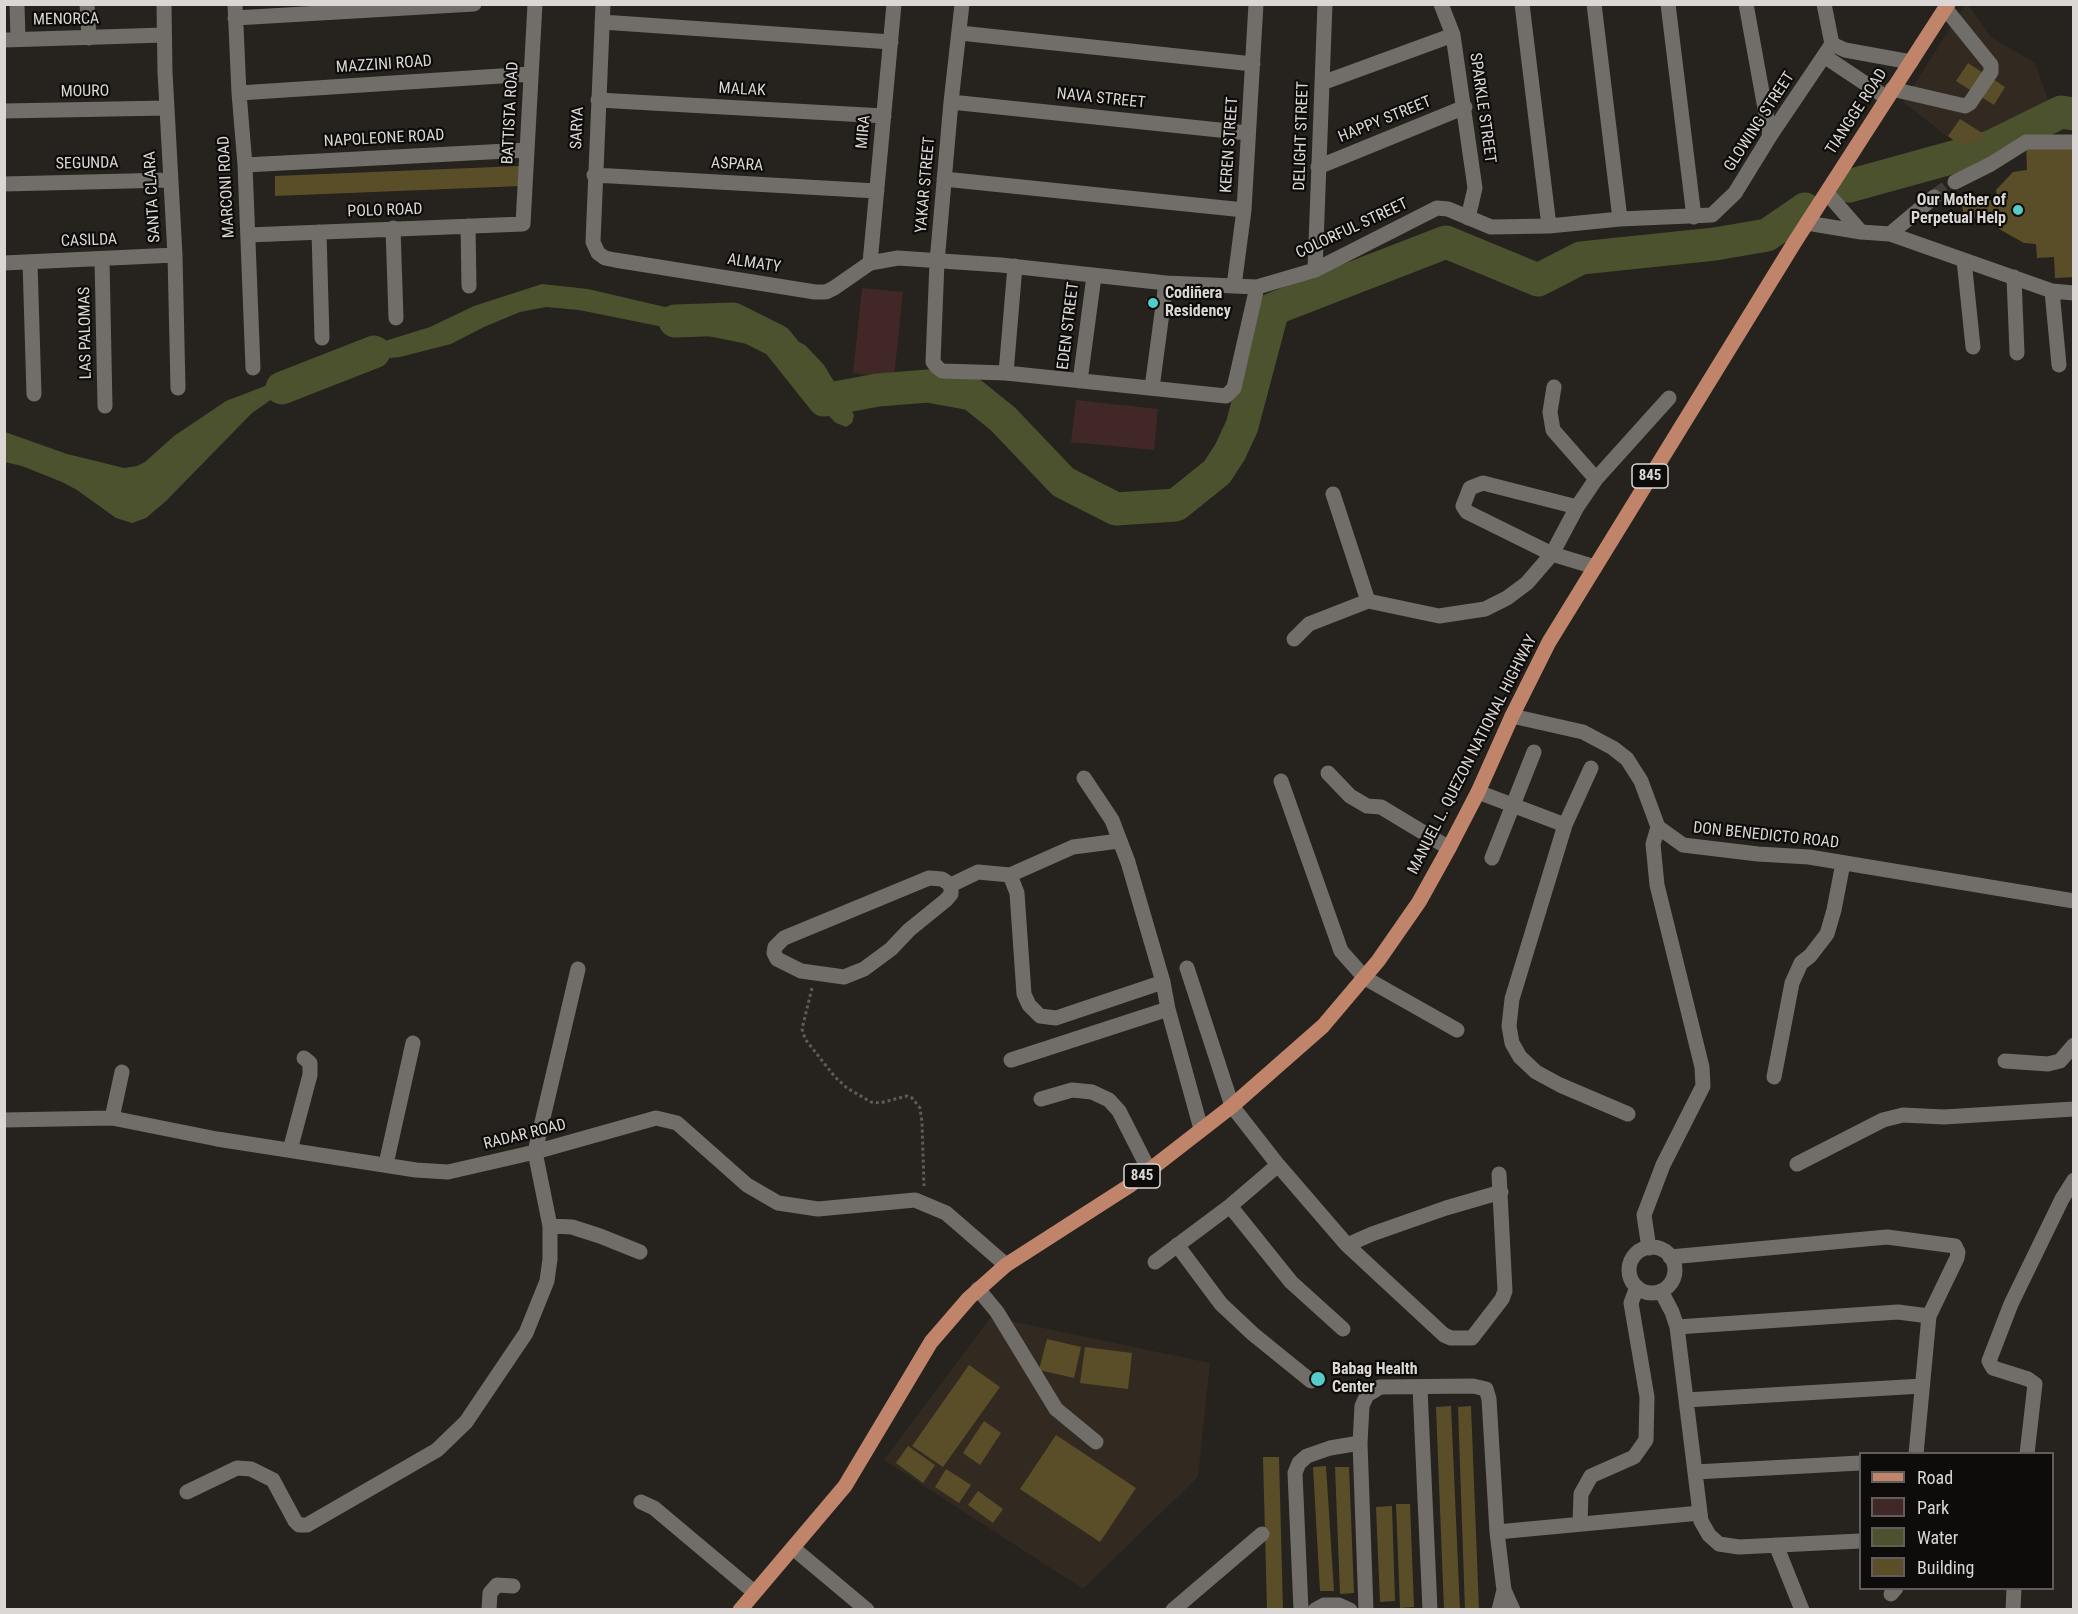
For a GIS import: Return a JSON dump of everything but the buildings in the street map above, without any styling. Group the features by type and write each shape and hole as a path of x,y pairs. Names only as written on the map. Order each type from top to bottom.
{"main road":[{"name":"TIANGGE ROAD","path":"1796,240 1947,6"},
{"name":"MANUEL L. QUEZON NATIONAL HIGHWAY","path":"740,1610 845,1486 931,1342 978,1289 1006,1265 1129,1186 1232,1106 1323,1026 1365,978 1419,902 1449,848 1549,642 1796,240"}],"street":[{"path":"11,40 17,4"},
{"path":"87,4 89,38"},
{"name":"SANTA CLARA","path":"164,4 166,108 175,255 178,388"},
{"path":"235,11 474,4"},
{"name":"BATTISTA ROAD","path":"523,224 525,221 526,150 535,4"},
{"name":"SARYA","path":"598,253 593,242 594,175 603,4"},
{"name":"MIRA","path":"870,263 894,4"},
{"name":"YAKAR STREET","path":"962,4 937,262 933,362 942,371 1006,373"},
{"name":"KEREN STREET","path":"1234,286 1244,210 1256,4"},
{"name":"DELIGHT STREET","path":"1315,270 1325,4"},
{"name":"SPARKLE STREET","path":"1441,4 1453,35 1465,107 1475,188 1468,218"},
{"path":"1522,4 1549,225"},
{"path":"1594,4 1620,219"},
{"path":"1668,4 1694,217"},
{"path":"1746,4 1770,136"},
{"path":"1824,4 1828,50 1890,94 1965,106 1970,103 1991,72 1991,65 1947,6"},
{"name":"MARCONI ROAD","path":"235,11 245,165 253,368"},
{"path":"602,22 891,42"},
{"path":"960,33 1253,64"},
{"name":"MENORCA","path":"11,40 164,35"},
{"path":"1322,83 1453,35"},
{"path":"1828,50 1845,50 1911,62"},
{"name":"GLOWING STREET","path":"1712,215 1736,193 1770,136 1828,50"},
{"name":"MAZZINI ROAD","path":"239,93 531,74"},
{"name":"MALAK","path":"598,100 884,116"},
{"name":"NAVA STREET","path":"951,102 1248,133"},
{"name":"HAPPY STREET","path":"1318,167 1465,107"},
{"name":"MOURO","path":"4,111 166,108"},
{"path":"1955,182 1991,164 2026,142 2073,142"},
{"name":"NAPOLEONE ROAD","path":"245,165 526,150"},
{"name":"ASPARA","path":"594,175 877,191"},
{"name":"SEGUNDA","path":"4,184 170,180"},
{"path":"944,180 1244,210"},
{"path":"1827,193 1861,232"},
{"path":"1890,234 1934,197"},
{"name":"COLORFUL STREET","path":"898,258 1015,266 1166,283 1257,287 1315,270 1437,208 1448,209 1491,227 1712,215"},
{"path":"1807,223 1861,232 1890,234 2052,291 2073,293"},
{"name":"POLO ROAD","path":"248,236 523,224"},
{"path":"468,226 469,286"},
{"path":"393,228 396,318"},
{"path":"319,232 322,338"},
{"name":"ALMATY","path":"598,253 605,258 615,260 815,292 826,292 834,288 870,263 898,258"},
{"name":"CASILDA","path":"4,263 175,255"},
{"name":"LAS PALOMAS","path":"102,259 105,406"},
{"path":"1964,260 1973,347"},
{"path":"30,262 34,394"},
{"path":"1015,266 1006,373 1226,396 1234,388 1257,287"},
{"name":"EDEN STREET","path":"1080,381 1094,276"},
{"path":"2014,277 2016,353"},
{"path":"1152,388 1166,283"},
{"path":"2052,291 2059,365"},
{"path":"1554,387 1550,412 1553,430 1596,479"},
{"path":"1294,639 1309,624 1368,601 1439,616 1485,609 1507,598 1527,583 1552,554 1577,507 1596,479 1669,398"},
{"path":"1577,507 1483,483 1470,488 1463,506 1467,512 1552,554 1595,567"},
{"path":"1332,494 1368,601"},
{"path":"1512,716 1583,732 1613,748 1627,759 1641,781 1658,827 1653,844 1657,885 1702,1067 1702,1086 1663,1165 1644,1215 1649,1248"},
{"path":"1492,858 1534,752"},
{"path":"1591,768 1565,825 1512,999 1509,1026 1512,1043 1520,1057 1536,1072 1560,1085 1628,1114"},
{"path":"1328,773 1350,796 1367,806 1381,807 1449,848"},
{"path":"1084,777 1112,820 1128,862 1163,982 1168,1009 1201,1129"},
{"path":"1281,781 1341,951 1365,978 1457,1030"},
{"path":"1478,792 1565,825"},
{"name":"DON BENEDICTO ROAD","path":"1658,827 1683,845 1758,854 1809,857 2073,901"},
{"path":"951,885 978,872 1010,875 1073,847 1119,841"},
{"path":"1774,1077 1792,983 1801,963 1810,956 1827,934 1843,863"},
{"path":"1010,875 1017,893 1024,994 1029,1005 1040,1016 1056,1018 1163,982"},
{"path":"929,878 942,879 951,885 951,894 946,900 909,930 891,949 864,969 844,978 801,971 777,959 774,954 775,947 784,938 929,878"},
{"path":"1187,968 1232,1106 1278,1166 1347,1245 1444,1335 1451,1338 1472,1338 1502,1299 1505,1291 1499,1174"},
{"path":"187,1492 237,1468 252,1469 273,1480 295,1521 299,1525 307,1525 437,1450 466,1422 526,1333 547,1281 550,1226 536,1152 578,969"},
{"path":"1011,1060 1168,1009"},
{"path":"386,1164 412,1043"},
{"path":"2006,1061 2048,1064 2060,1061 2073,1045"},
{"path":"290,1150 310,1075 309,1063 304,1058"},
{"path":"112,1118 122,1072"},
{"path":"1041,1099 1072,1090 1092,1092 1109,1100 1119,1111 1149,1170"},
{"path":"1797,1164 1883,1120 1903,1115 1944,1117 2073,1108"},
{"name":"RADAR ROAD","path":"4,1120 112,1118 217,1139 448,1173 536,1152 656,1118 677,1123 747,1185 778,1203 818,1209 915,1200 946,1213 1006,1265"},
{"path":"1155,1262 1230,1206 1278,1166"},
{"path":"2026,1452 2035,1384 2028,1379 1993,1368 1989,1361 2011,1304 2073,1180"},
{"path":"1347,1245 1446,1208 1501,1192"},
{"path":"1230,1206 1291,1282 1344,1329"},
{"path":"550,1226 572,1227 640,1252"},
{"path":"1670,1257 1887,1237 1955,1246 1958,1258 1929,1316 1916,1452"},
{"path":"1177,1245 1221,1304 1253,1334 1311,1381"},
{"path":"1658,1248 1670,1257 1675,1273 1670,1284 1661,1291 1649,1292 1637,1287 1630,1276 1630,1263 1638,1252 1658,1248"},
{"path":"1580,1524 1581,1494 1591,1476 1634,1457 1646,1440 1647,1397 1631,1303 1637,1287"},
{"path":"978,1289 997,1312 1056,1410 1096,1442"},
{"path":"1661,1291 1677,1327 1701,1521 1708,1535 1719,1544 1739,1547 1859,1541"},
{"path":"1677,1327 1898,1312 1929,1316"},
{"path":"1366,1610 1359,1443 1362,1406 1367,1395 1380,1388 1473,1386 1486,1389 1489,1399 1497,1532 1504,1590 1512,1610"},
{"path":"1686,1400 1922,1386"},
{"path":"1420,1388 1430,1610"},
{"path":"1301,1610 1295,1473 1299,1463 1307,1456 1330,1448 1359,1443"},
{"path":"1695,1472 1859,1463"},
{"path":"641,1502 654,1508 754,1592"},
{"path":"1497,1532 1700,1513"},
{"path":"1173,1610 1262,1534"},
{"path":"1776,1545 1802,1610"},
{"path":"793,1548 867,1610"},
{"path":"489,1610 490,1593 497,1585 513,1586"},
{"path":"1499,1610 1504,1590"},
{"path":"2013,1610 2014,1590"},
{"path":"1315,1610 1324,1605 1339,1605 1350,1610"}],"path":[{"path":"816,974 802,1029 805,1039 834,1077 847,1088 871,1102 880,1103 907,1096 912,1098 920,1108 925,1203"}],"shaded area":[{"path":"1965,5 1968,5 1991,37 2035,63 2052,112 1962,148 1903,102"},
{"path":"991,1317 1210,1363 1198,1477 1083,1589 884,1460"}],"green space":[{"path":"862,288 903,292 894,378 853,373"},
{"path":"1076,400 1158,409 1154,450 1071,442"}],"water":[{"path":"542,284 588,289 785,335 805,345 824,365 854,415 852,423 846,427 836,423 824,411 786,359 772,349 579,310 546,307 520,312 451,344 400,357 351,362 285,390 252,413 166,501 146,518 132,523 116,518 62,482 22,466 5,462 5,432 67,454 124,468 137,466 145,462 174,436 226,401 372,345 430,327 474,306"}],"waterway":[{"path":"1849,186 1990,147 2061,112 2074,114"},
{"path":"675,321 733,319 777,341 824,400 878,390 928,386 972,394 1003,419 1063,482 1116,509 1176,505 1217,472 1230,452 1242,426 1273,309 1446,242 1538,280 1581,258 1715,244 1767,235 1805,209"},
{"path":"282,388 374,352"}],"tunnel":[{"path":"1934,197 1955,182"}],"place":[{"name":"Our Mother of Perpetual Help","path":"2018,210"},
{"name":"Codiñera Residency","path":"1153,303"},
{"name":"Babag Health Center","path":"1318,1379"}]}
